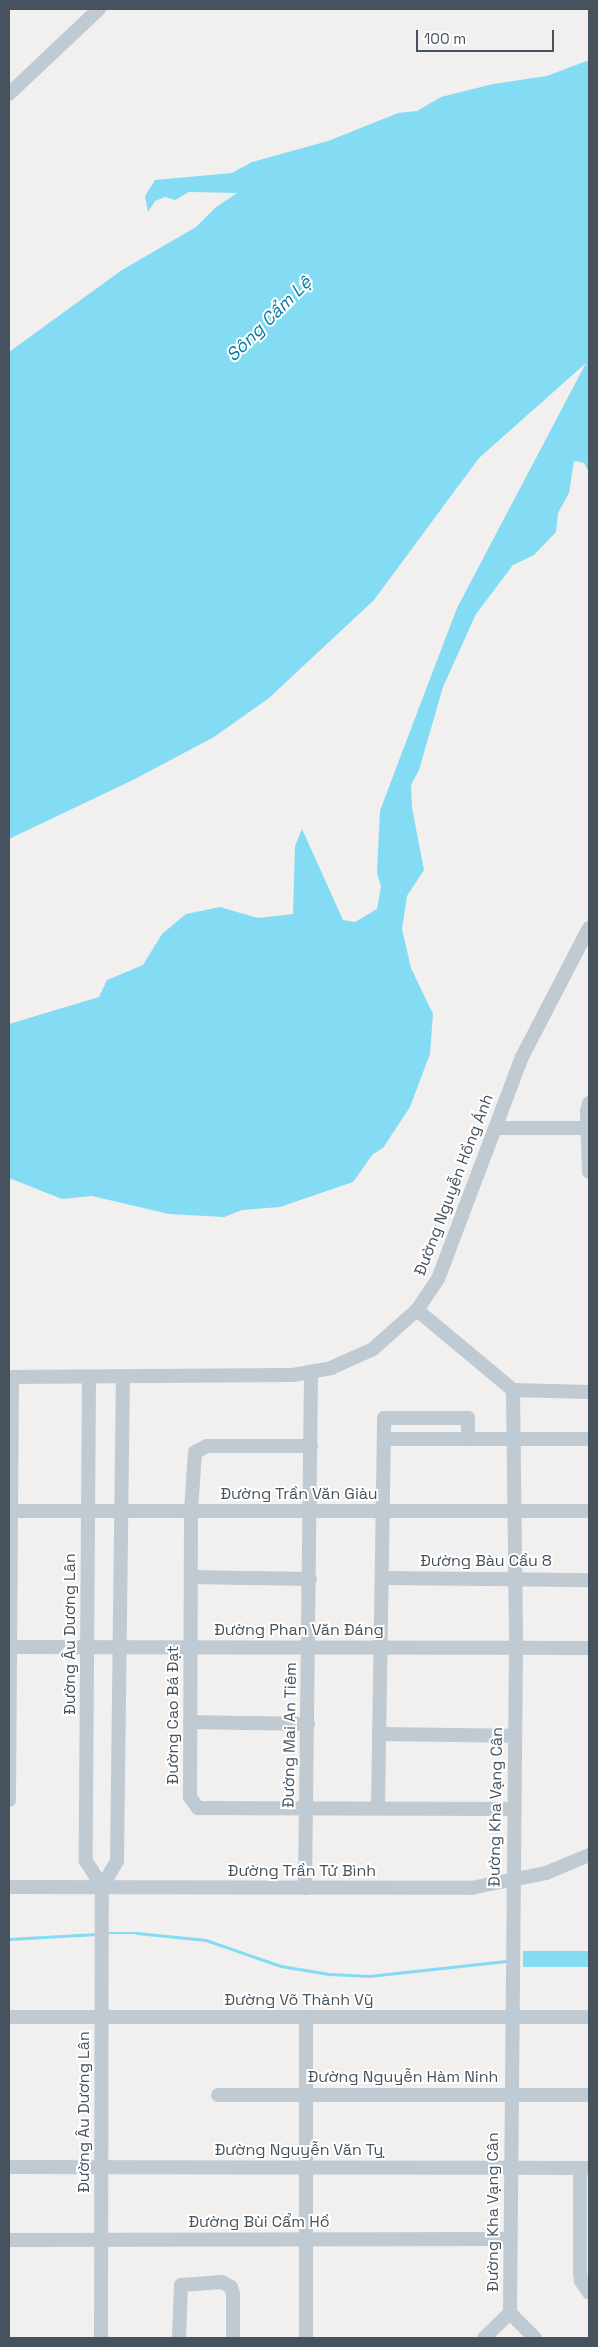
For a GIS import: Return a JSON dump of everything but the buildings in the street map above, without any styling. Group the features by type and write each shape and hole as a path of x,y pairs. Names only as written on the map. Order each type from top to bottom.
{"street":[{"path":"9,94 99,9"},
{"name":"Đường Nguyễn Hồng Ánh","path":"10,1377 123,1378 311,1373 351,1362 373,1349 417,1310 438,1279 533,1032 589,928"},
{"path":"589,1103 589,1172"},
{"path":"496,1128 588,1128"},
{"path":"417,1310 513,1390 589,1392"},
{"name":"Đường Mai An Tiêm","path":"306,1888 311,1373"},
{"path":"9,1800 10,1377"},
{"name":"Đường Âu Dương Lân","path":"89,1378 86,1861 102,1887"},
{"name":"Đường Âu Dương Lân","path":"101,2338 102,1887 117,1860 123,1378"},
{"name":"Đường Kha Vạng Cân","path":"513,1390 516,1648 511,1971 510,2313 535,2338"},
{"path":"378,1808 382,1648 384,1418 468,1418 468,1439"},
{"path":"384,1439 589,1439"},
{"name":"Đường Cao Bá Đạt","path":"311,1446 199,1448 193,1458 191,1511 190,1797 198,1808 514,1809"},
{"name":"Đường Trần Văn Giàu","path":"11,1511 589,1511"},
{"path":"191,1576 310,1579"},
{"name":"Đường Bàu Cầu 8","path":"382,1578 589,1580"},
{"name":"Đường Phan Văn Đáng","path":"10,1647 589,1648"},
{"path":"190,1722 308,1724"},
{"path":"379,1734 515,1736"},
{"name":"Đường Trần Tử Bình","path":"9,1887 471,1888 546,1873 589,1855"},
{"name":"Đường Võ Thành Vỹ","path":"9,2017 589,2016"},
{"path":"306,2017 306,2338"},
{"name":"Đường Nguyễn Hàm Ninh","path":"218,2095 589,2095"},
{"name":"Đường Nguyễn Văn Tỵ","path":"9,2167 584,2168"},
{"path":"584,2168 585,2227 581,2281 589,2293"},
{"name":"Đường Bùi Cẩm Hồ","path":"9,2240 510,2239"},
{"path":"179,2338 181,2286 222,2282 231,2287 233,2294 233,2338"},
{"path":"484,2338 510,2313"}],"water":[{"name":"Sông Cẩm Lệ","path":"589,60 589,472 584,463 574,461 569,493 558,513 556,532 534,555 513,565 476,614 443,687 419,770 411,785 412,808 424,870 407,896 402,929 411,968 433,1014 430,1054 410,1107 383,1148 373,1154 353,1182 280,1207 242,1210 224,1217 169,1214 92,1196 62,1199 9,1178 9,1024 99,997 107,980 143,965 162,934 186,914 220,907 258,918 293,914 295,846 302,829 343,920 355,922 377,909 381,886 377,873 380,811 457,608 586,363 479,458 374,600 269,698 214,737 135,779 9,839 9,352 122,270 196,227 215,208 237,193 189,192 175,200 165,197 155,201 148,212 145,196 155,180 232,173 252,162 328,141 398,113 417,111 441,97 493,84 547,76"},
{"path":"523,1951 589,1951 589,1967 523,1967"}],"waterway":[{"path":"108,1933 137,1933 206,1940 281,1966 330,1974 369,1976 508,1961"},
{"path":"9,1939 97,1934"}]}
